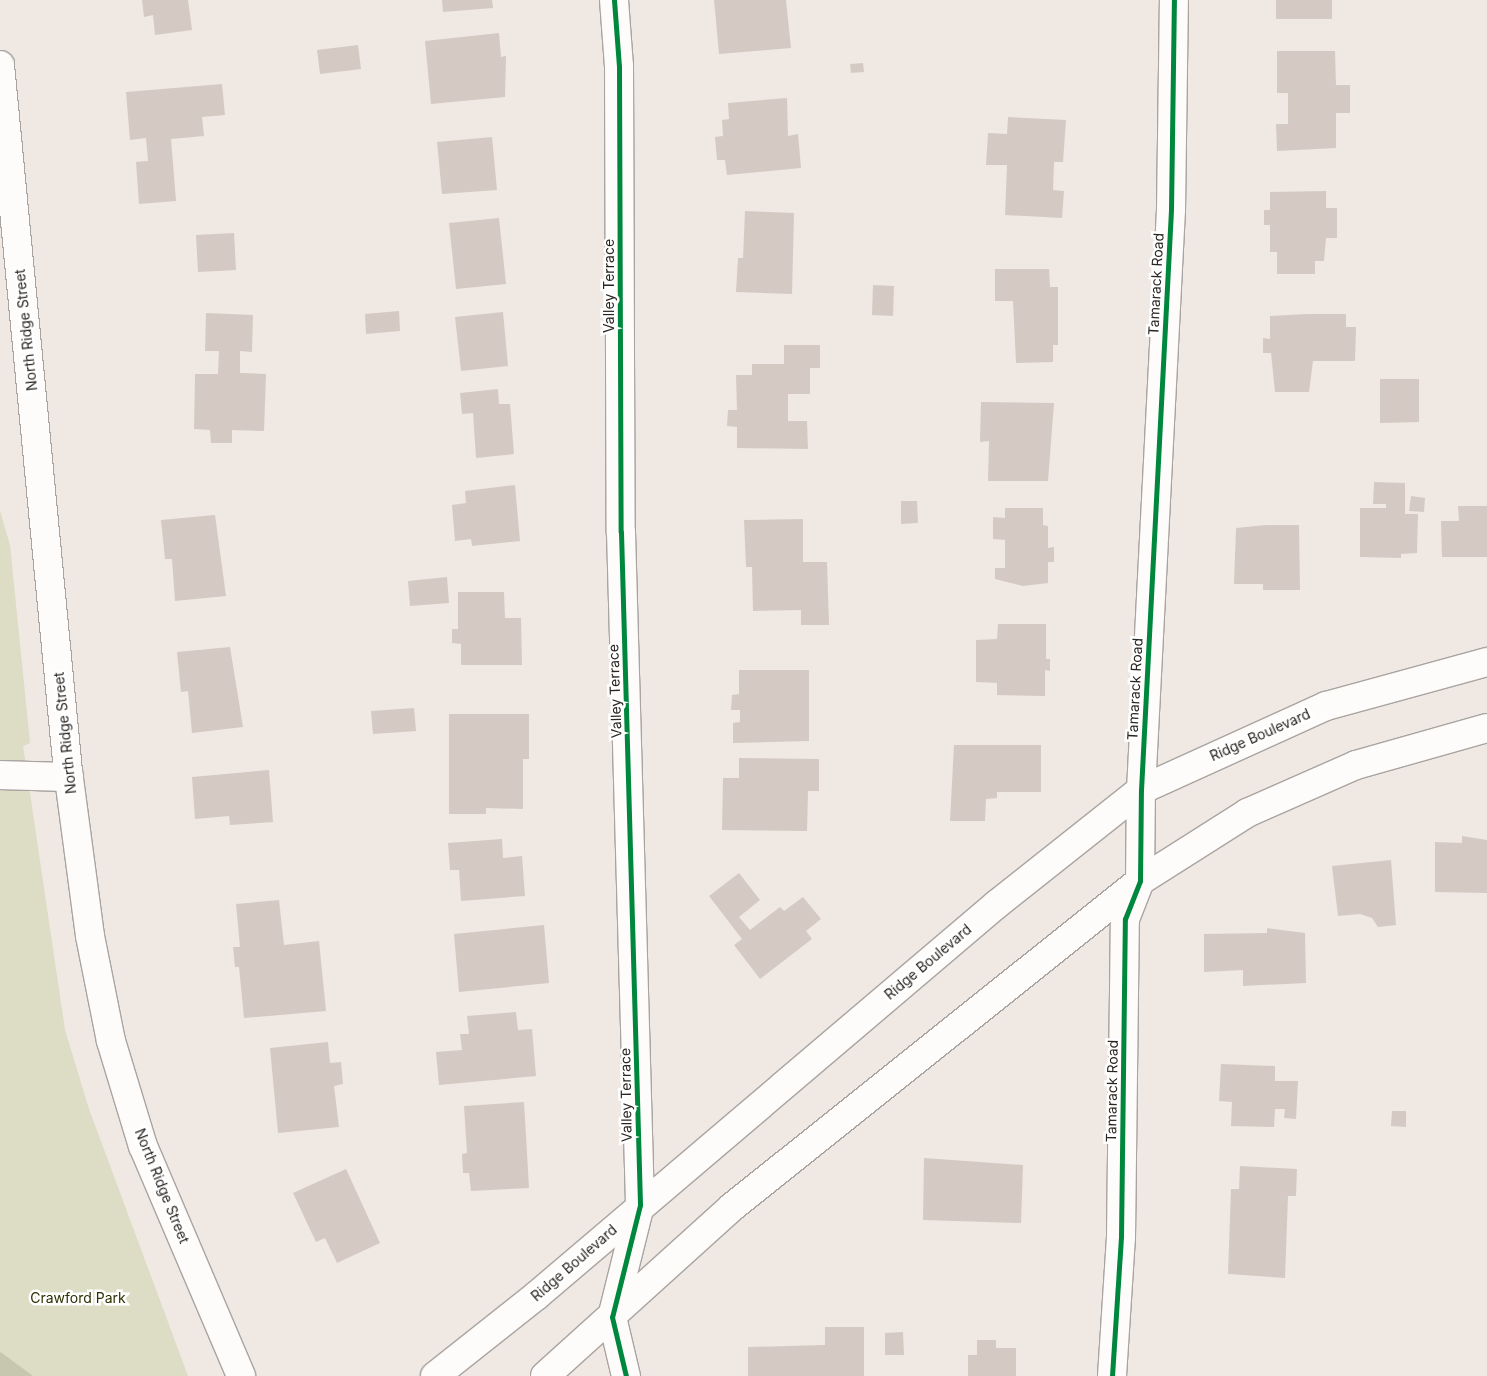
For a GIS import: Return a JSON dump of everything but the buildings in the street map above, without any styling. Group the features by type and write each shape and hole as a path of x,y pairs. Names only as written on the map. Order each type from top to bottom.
{"street":[{"name":"Valley Terrace","path":"614,0 619,66 621,532 640,1205 612,1317 626,1376"},
{"name":"Tamarack Road","path":"1112,1376 1121,1237 1125,919 1140,881 1141,790 1171,210 1174,0"},
{"name":"North Ridge Street","path":"0,65 69,777 90,936 111,1041 143,1146 241,1376"},
{"name":"Ridge Boulevard","path":"436,1376 536,1296 640,1205 997,904 1141,790 1326,706 1487,662"},
{"path":"545,1376 732,1207 1140,881 1256,809 1356,765 1487,728"},
{"path":"0,775 69,777"}],"green space":[{"name":"Crawford Park","path":"0,511 10,545 30,743 23,746 65,1030 89,1109 188,1376 0,1376"},
{"path":"0,1352 2,1353 33,1376 0,1376"}],"cycle path":[{"path":"614,0 619,66 621,532 640,1205 612,1317 626,1376"},
{"path":"1112,1376 1121,1237 1125,919 1140,881 1141,790 1171,210 1174,0"}]}
